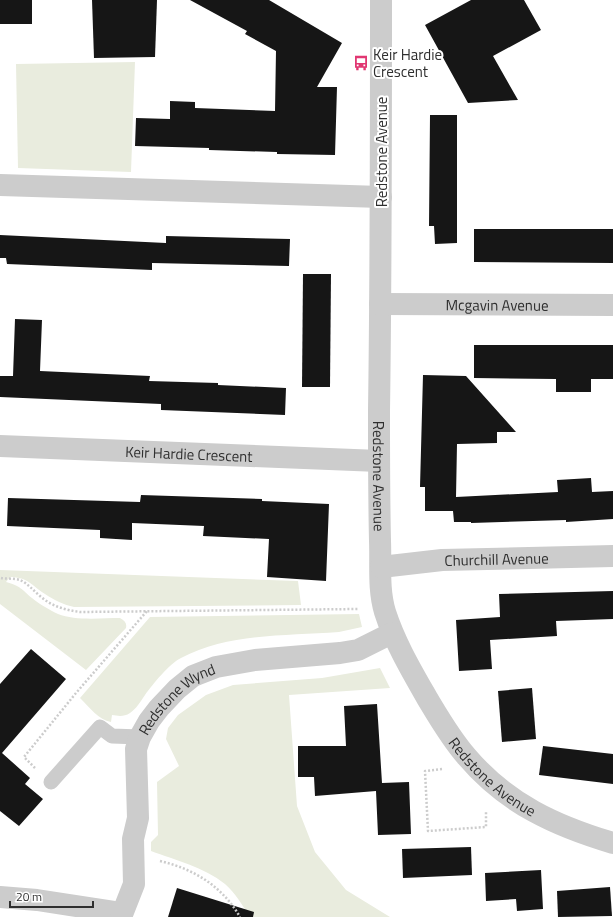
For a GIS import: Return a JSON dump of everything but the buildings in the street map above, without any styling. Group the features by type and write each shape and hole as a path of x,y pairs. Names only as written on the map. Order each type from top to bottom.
{"street":[{"name":"Redstone Avenue","path":"381,0 379,461 381,588 384,609 392,633 409,666 442,722 464,754 496,787 540,816 582,834 613,843"},
{"path":"0,185 381,197"},
{"name":"Mcgavin Avenue","path":"380,304 613,305"},
{"name":"Keir Hardie Crescent","path":"0,446 379,461"},
{"name":"Churchill Avenue","path":"381,567 442,560 613,556"},
{"name":"Redstone Wynd","path":"0,898 37,900 122,915 134,884 134,839 138,818 136,749 140,737 149,721 177,689 193,676 216,667 255,660 340,654 358,650 392,633"}],"lane":[{"path":"51,782 100,727 112,736 140,737"}],"path":[{"path":"1,578 19,580 41,597 55,606 67,611 384,609"},
{"path":"51,782 24,757 76,693 147,611"},
{"path":"464,754 447,768 425,771 428,831 486,827 486,807 496,787"},
{"path":"134,855 180,868 209,882 232,904 240,917"}],"shaded area":[{"path":"135,62 131,172 18,168 16,64"},
{"path":"0,570 298,581 301,605 74,607 63,604 52,598 26,580 10,577 6,582 18,586 32,598 58,614 72,618 120,618 125,622 126,628 86,670 0,604"},
{"path":"359,614 362,627 339,632 258,637 218,644 199,650 181,658 166,669 130,713 119,716 112,715 111,722 98,716 80,698 150,617"},
{"path":"380,668 390,688 289,695 297,806 315,852 346,890 390,917 249,917 232,891 217,878 189,864 151,851 151,842 158,835 157,782 179,766 166,739 168,728 178,715 206,695 233,685 322,678"}],"place":[{"name":"Keir Hardie Crescent","path":"361,63"}]}
